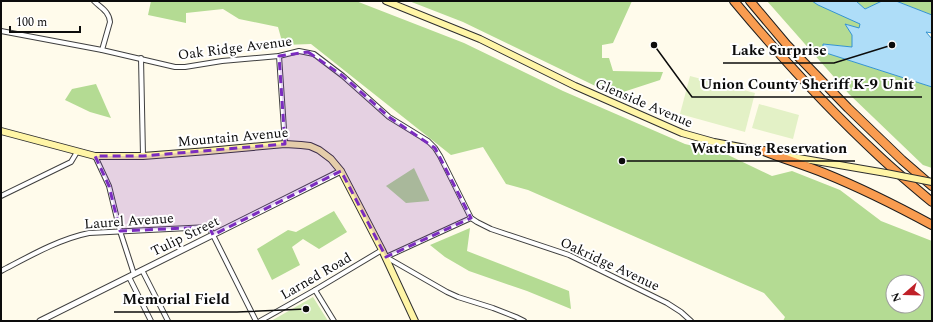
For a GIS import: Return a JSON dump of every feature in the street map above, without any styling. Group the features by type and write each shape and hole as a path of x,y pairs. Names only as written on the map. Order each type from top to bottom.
{"highway":[{"path":"734,1 770,44 840,118 932,202"},
{"path":"750,1 787,45 848,108 902,160 932,186"},
{"path":"764,151 824,173 856,187 932,225"}],"main road":[{"name":"Glenside Avenue","path":"386,1 480,39 575,86 682,133 714,142 932,182"},
{"name":"Mountain Avenue","path":"1,131 95,156 143,156 208,152 285,144 310,146 319,150 331,159 341,171 386,257 416,321"}],"street":[{"path":"94,1 106,11 110,18 102,50"},
{"name":"Oak Ridge Avenue","path":"1,31 141,58 175,67 279,56 299,51 314,54 344,76 389,117 428,141 435,148 471,218"},
{"path":"279,56 285,144"},
{"path":"141,58 143,156"},
{"path":"1,196 71,162 77,152"},
{"path":"95,156 109,186 132,275 151,321"},
{"name":"Tulip Street","path":"40,321 341,171"},
{"path":"386,257 471,218"},
{"name":"Oakridge Avenue","path":"471,218 491,229 569,255 667,303 691,321"},
{"name":"Laurel Avenue","path":"1,271 65,239 77,235 120,231 209,227 213,235"},
{"path":"213,235 256,321"},
{"name":"Larned Road","path":"260,321 382,250"},
{"path":"386,257 447,292 493,308 524,321"},
{"path":"142,270 168,321"},
{"path":"315,290 334,321"}],"highlighted area":[{"path":"308,52 343,76 389,117 435,148 471,218 386,257 341,171 213,235 209,227 120,231 109,186 95,156 143,156 285,144 279,56"}],"green space":[{"path":"151,1 356,1 464,43 563,91 685,144 726,154 772,176 792,171 840,190 881,221 932,241 932,321 783,321 785,317 764,293 528,190 506,184 483,147 451,155 311,44 283,45 278,27 239,19 223,9 186,13 186,23 148,15"},
{"path":"409,1 632,1 613,43 602,45 602,58 609,58 613,71 663,72 660,80 614,95 463,22"},
{"path":"767,1 812,1 860,23 860,29 846,24 852,35 852,47 823,44 823,52 932,87 932,168 923,165 849,94"},
{"path":"856,1 882,1 865,9"},
{"path":"896,1 932,1 932,15"},
{"path":"690,76 755,93 745,132 680,114"},
{"path":"96,84 111,118 90,112 65,100 72,89"},
{"path":"759,104 799,115 793,139 752,128"},
{"path":"414,168 429,201 406,203 386,186"},
{"path":"334,211 347,232 319,249 303,239 292,247 300,265 272,280 257,249 288,230 296,232"},
{"path":"470,228 467,251 569,291 571,309 527,291 469,271 445,257 430,245"},
{"path":"313,297 328,321 271,321"}],"water":[{"path":"812,1 856,1 865,9 882,1 896,1 932,15 932,33 926,32 932,39 932,87 823,52 823,44 852,47 852,35 845,24 859,28 860,24"}],"place":[{"name":"Union County Sheriff K-9 Unit","path":"654,45"},
{"name":"Lake Surprise","path":"892,45"},
{"name":"Watchung Reservation","path":"622,161"},
{"name":"Memorial Field","path":"306,309"}]}
